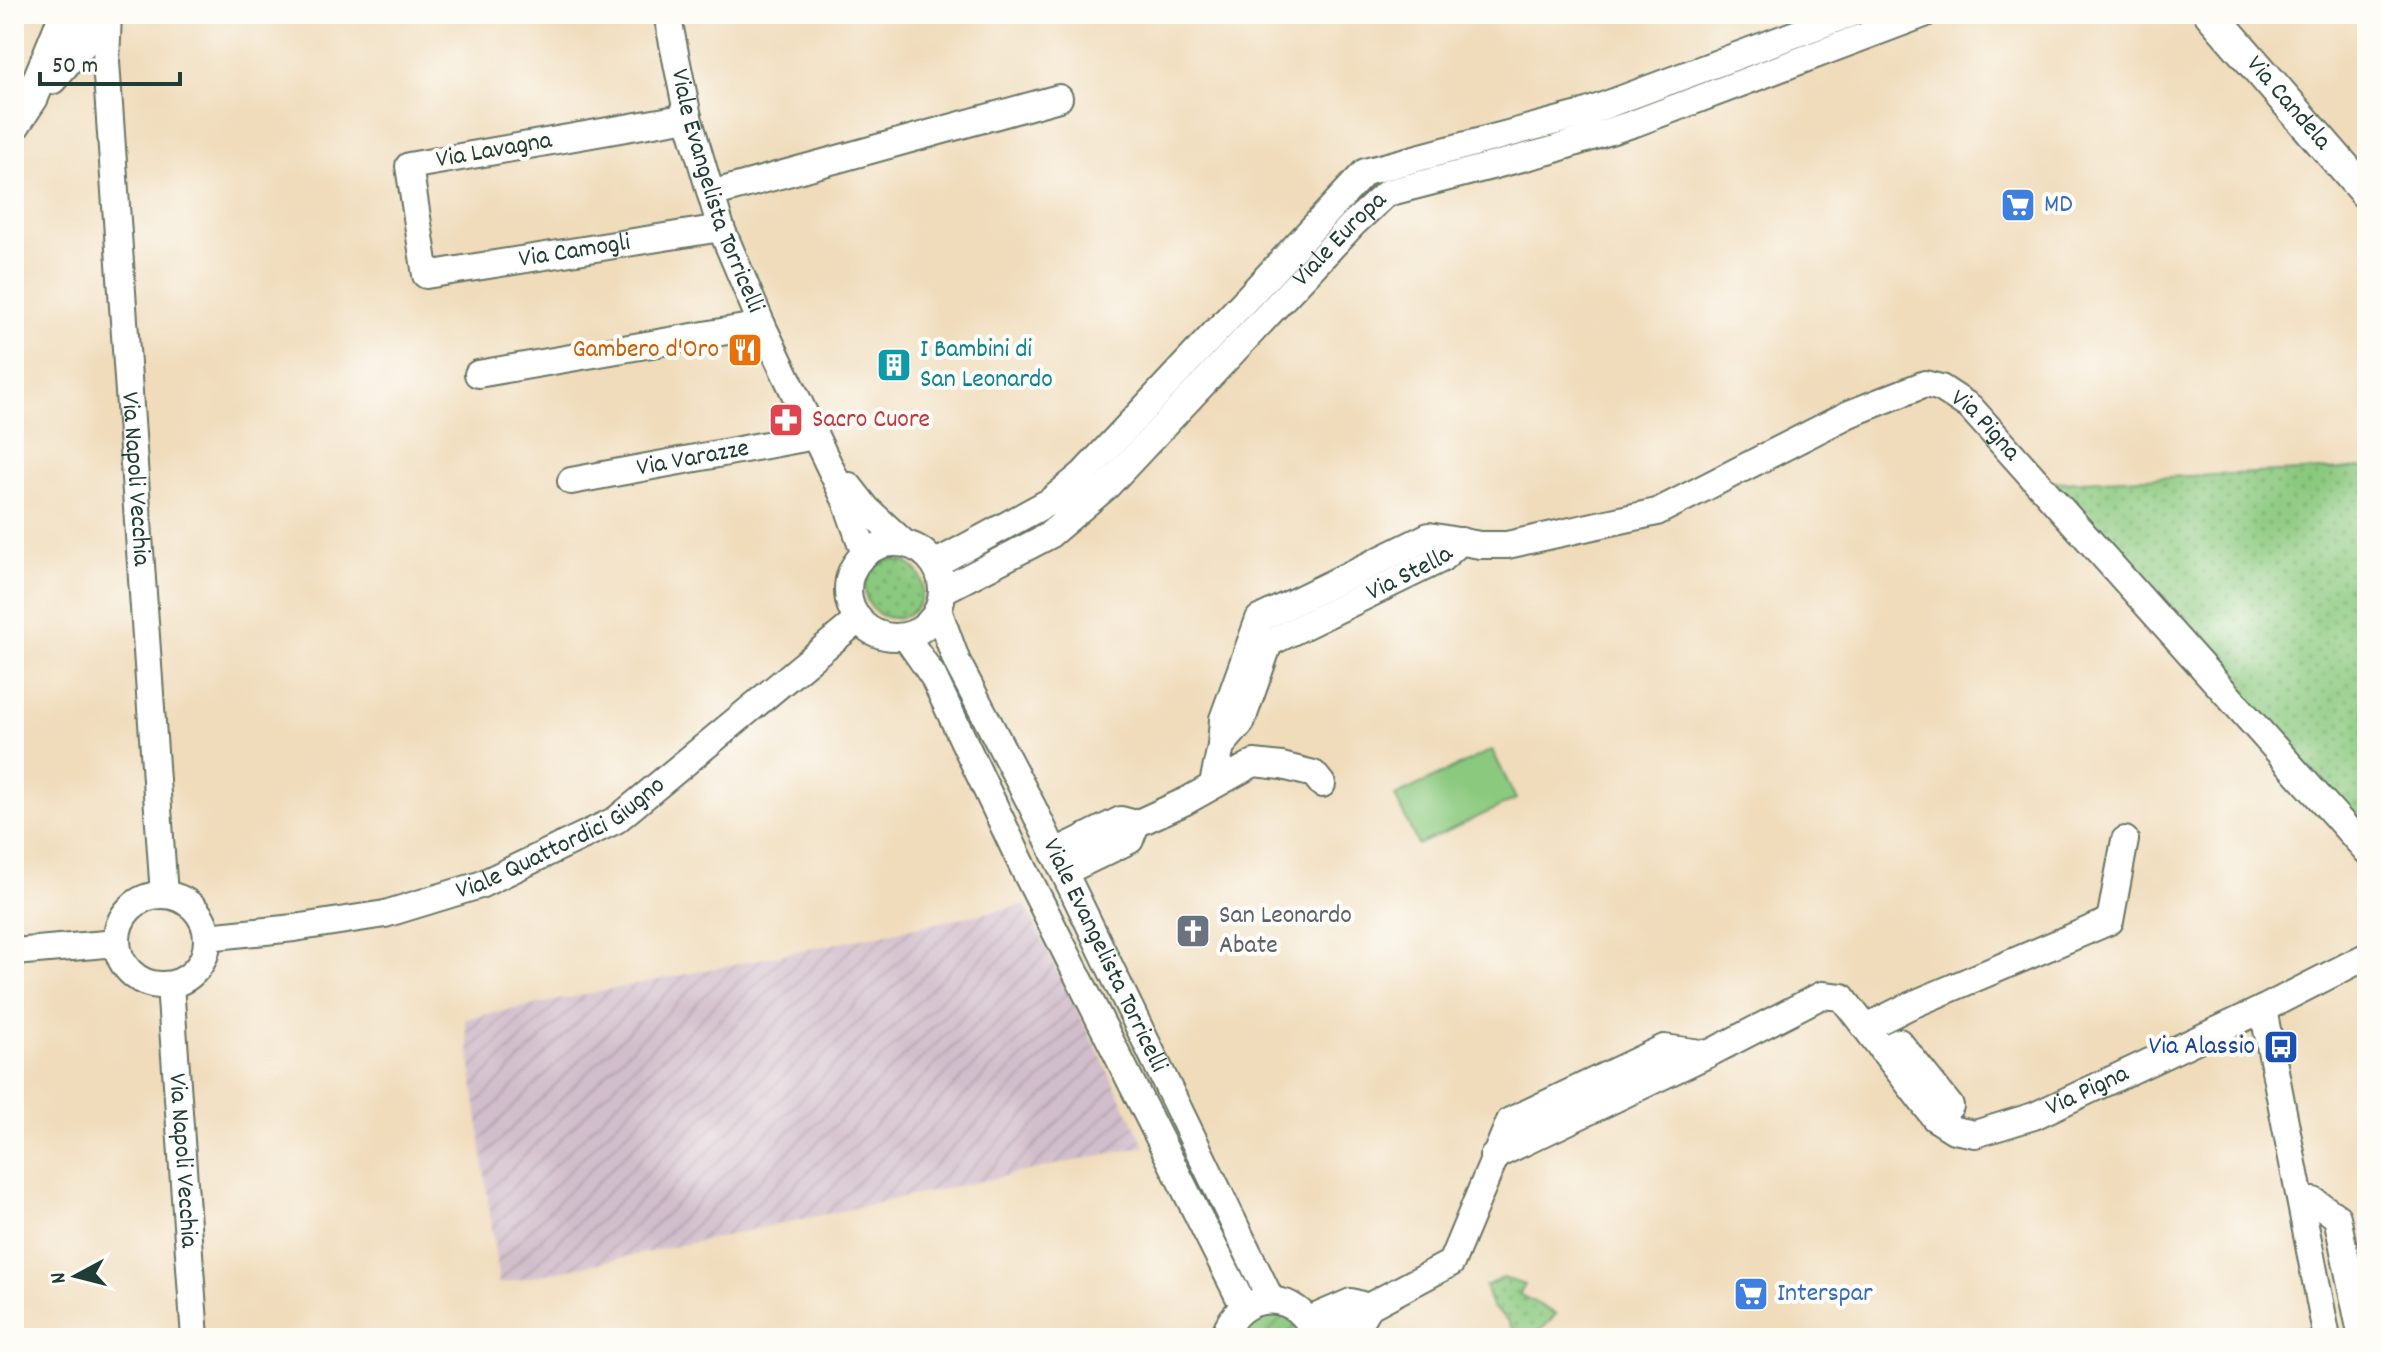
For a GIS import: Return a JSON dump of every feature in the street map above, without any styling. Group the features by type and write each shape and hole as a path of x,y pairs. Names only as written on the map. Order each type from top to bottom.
{"main road":[{"name":"Via Candela","path":"2211,14 2367,194"},
{"path":"14,124 88,29"}],"street":[{"name":"Viale Evangelista Torricelli","path":"667,14 688,117 721,228 762,325 853,518 865,554"},
{"name":"Viale Europa","path":"934,562 954,555 1049,502 1083,474 1365,172 1579,115 1849,14"},
{"name":"Viale Europa","path":"940,600 1048,536 1107,486 1353,224 1387,193 1549,151 1635,123 1924,14"},
{"name":"Via Napoli Vecchia","path":"88,29 164,895"},
{"path":"711,194 1059,98"},
{"name":"Via Lavagna","path":"426,275 409,166 688,117"},
{"name":"Via Camogli","path":"426,275 721,228"},
{"path":"478,374 762,325"},
{"name":"Via Pigna","path":"1461,541 1507,545 1657,512 1849,414 1925,384 1941,388 1970,407 2367,851"},
{"name":"Viale Evangelista Torricelli","path":"818,443 867,509 904,543 916,547 934,562 939,572 940,600 957,662 1059,863 1271,1300"},
{"name":"Via Varazze","path":"571,481 818,443"},
{"name":"Via Stella","path":"1213,784 1223,719 1259,619 1429,536 1461,541"},
{"path":"904,543 877,546 855,566 849,580 848,596 853,611 875,633 890,638 906,637 930,622 940,600"},
{"name":"Viale Quattordici Giugno","path":"207,937 385,914 480,885 616,820 859,619"},
{"name":"Viale Evangelista Torricelli","path":"906,637 933,676 1024,869 1244,1307"},
{"path":"1059,863 1130,840 1136,824 1186,801 1254,763 1314,774 1322,784"},
{"path":"1867,1027 2110,921 2125,840"},
{"path":"164,895 187,903 196,910 207,937 205,955 199,966 192,974 170,985 149,983 131,972 124,964 117,943 123,919 130,909 140,901 164,895"},
{"path":"14,952 117,943"},
{"name":"Via Pigna","path":"1318,1332 1359,1322 1368,1307 1451,1263 1510,1121 1664,1048 1708,1054 1822,995 1842,997 1882,1050 1899,1042 1950,1106 1935,1118 1954,1130 1975,1134 2034,1116 2263,1009 2367,956"},
{"name":"Via Napoli Vecchia","path":"170,985 195,1338"},
{"path":"2263,1009 2327,1338"},
{"path":"2301,1201 2314,1201 2337,1217 2362,1338"},
{"path":"1224,1338 1232,1319 1244,1307 1271,1300 1300,1310 1318,1332"}],"shaded area":[{"path":"1025,905 1145,1146 499,1284 465,1019"}],"green space":[{"path":"2367,468 2367,827 2038,483"},
{"path":"894,560 915,568 923,589 915,610 894,618 873,610 865,589 873,568"},
{"path":"1492,750 1516,799 1418,845 1395,796"},
{"path":"1503,1278 1525,1285 1519,1294 1556,1314 1533,1333 1513,1330 1509,1322 1492,1307 1485,1286"},
{"path":"1271,1312 1291,1321 1304,1338 1236,1338 1247,1320"}],"place":[{"name":"MD","path":"2018,205"},
{"name":"Gambero d'Oro","path":"745,350"},
{"name":"I Bambini di San Leonardo","path":"894,365"},
{"name":"Sacro Cuore","path":"786,420"},
{"name":"San Leonardo Abate","path":"1193,931"},
{"name":"Via Alassio","path":"2281,1047"},
{"name":"Interspar","path":"1751,1294"}]}
